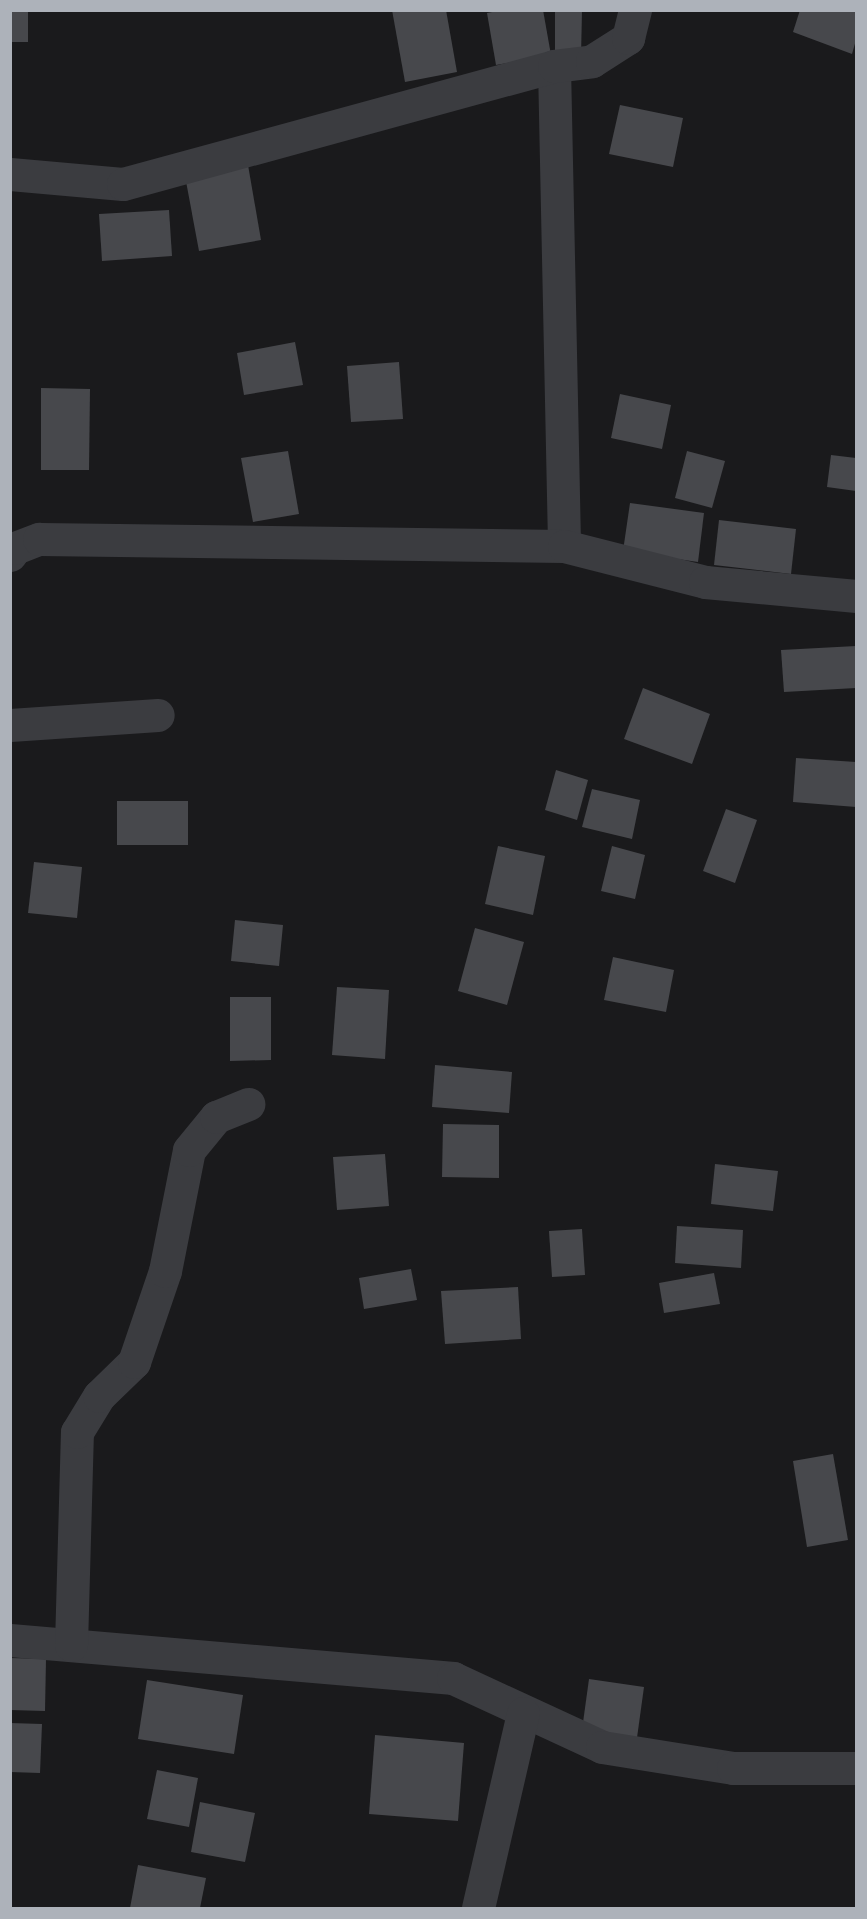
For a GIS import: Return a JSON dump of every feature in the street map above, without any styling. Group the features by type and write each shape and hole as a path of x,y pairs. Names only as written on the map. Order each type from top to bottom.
{"street":[{"path":"10,174 123,184 555,66 592,61 628,38 635,10"},
{"path":"555,66 564,546"},
{"path":"10,555 15,548 39,539 564,546 705,582 856,596"},
{"path":"10,725 158,715"},
{"path":"71,1645 76,1432 99,1396 134,1362 165,1271 189,1150 216,1117 248,1104"},
{"path":"10,1640 453,1678 523,1713 602,1748 733,1768 856,1767"},
{"path":"478,1908 523,1713"}],"building":[{"path":"10,10 28,10 28,42 10,42"},
{"path":"392,10 446,10 457,72 405,82"},
{"path":"503,10 543,10 551,55 496,65 487,13"},
{"path":"555,10 582,10 581,57 555,57"},
{"path":"800,10 856,10 856,40 852,54 793,32"},
{"path":"620,105 683,118 673,167 609,154"},
{"path":"248,165 261,240 199,251 185,176"},
{"path":"169,210 172,256 102,261 99,214"},
{"path":"295,342 303,385 244,395 237,353"},
{"path":"399,362 403,419 351,422 347,366"},
{"path":"41,388 90,389 89,470 41,470"},
{"path":"620,394 671,405 662,449 611,438"},
{"path":"288,451 299,514 253,522 241,458"},
{"path":"687,451 725,461 712,508 675,498"},
{"path":"831,455 856,458 856,491 827,487"},
{"path":"630,503 704,513 698,562 623,551"},
{"path":"719,520 796,529 791,574 714,565"},
{"path":"856,646 856,688 784,692 781,650"},
{"path":"643,688 710,714 692,764 624,739"},
{"path":"796,758 856,762 856,807 793,802"},
{"path":"556,770 588,780 577,820 545,810"},
{"path":"592,789 640,800 632,839 582,827"},
{"path":"117,801 188,801 188,845 117,845"},
{"path":"726,809 757,820 735,883 703,871"},
{"path":"498,846 545,856 533,915 485,904"},
{"path":"612,846 645,855 635,899 601,891"},
{"path":"34,862 82,867 77,918 28,913"},
{"path":"235,920 283,925 279,966 231,961"},
{"path":"475,928 524,942 507,1005 458,991"},
{"path":"613,957 674,970 666,1012 604,1000"},
{"path":"337,987 389,990 385,1059 332,1055"},
{"path":"230,997 271,997 271,1060 230,1061"},
{"path":"435,1065 512,1072 509,1113 432,1107"},
{"path":"443,1124 499,1125 499,1178 442,1177"},
{"path":"385,1154 389,1206 337,1210 333,1157"},
{"path":"715,1164 778,1171 773,1211 711,1204"},
{"path":"677,1226 743,1230 741,1268 675,1263"},
{"path":"582,1229 585,1275 552,1277 549,1231"},
{"path":"411,1269 417,1300 364,1309 359,1278"},
{"path":"714,1273 720,1304 664,1313 659,1283"},
{"path":"518,1287 521,1339 445,1344 441,1291"},
{"path":"833,1454 848,1540 807,1547 793,1461"},
{"path":"10,1658 46,1659 45,1711 10,1710"},
{"path":"589,1679 644,1687 636,1745 581,1737"},
{"path":"147,1680 243,1695 234,1754 138,1739"},
{"path":"10,1723 42,1724 40,1773 10,1772"},
{"path":"375,1735 464,1743 458,1821 369,1814"},
{"path":"157,1770 198,1778 189,1827 147,1819"},
{"path":"200,1802 255,1813 245,1862 191,1852"},
{"path":"138,1865 206,1878 200,1908 130,1908"}]}
